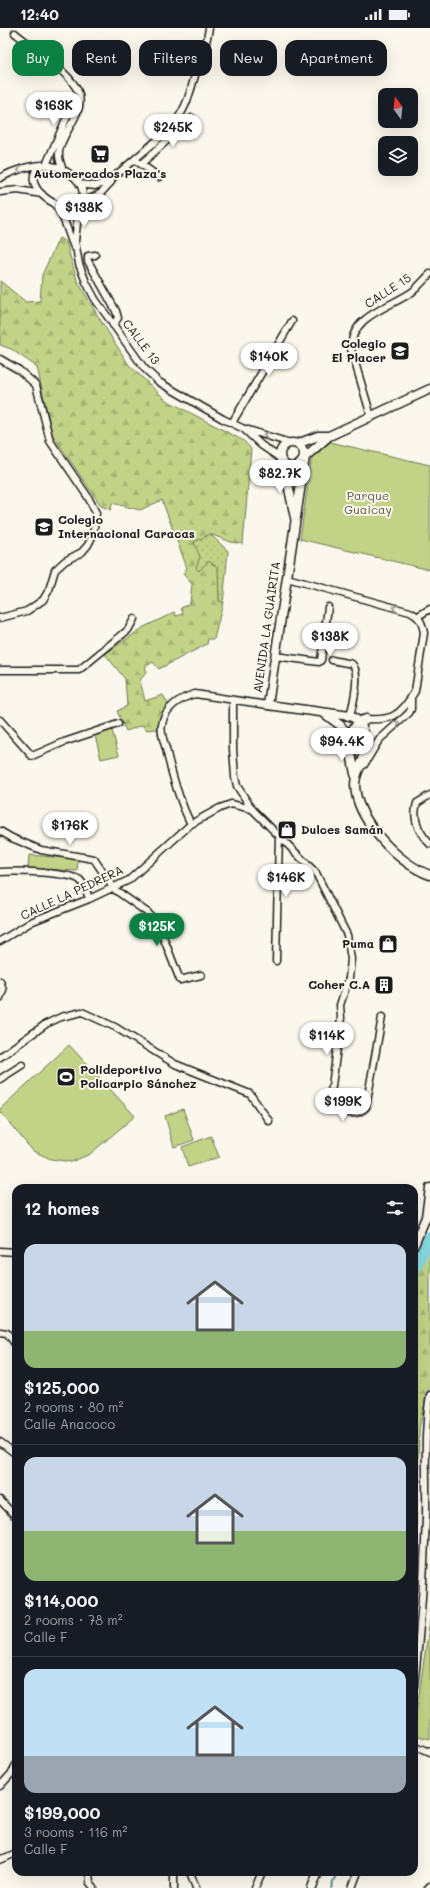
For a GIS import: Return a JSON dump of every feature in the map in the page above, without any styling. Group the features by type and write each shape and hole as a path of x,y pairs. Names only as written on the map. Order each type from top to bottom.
{"street":[{"path":"80,184 102,185 114,177 177,121 190,97 196,73 207,45 209,28"},
{"path":"15,33 67,77 76,87 79,108 59,149 59,159 63,170"},
{"path":"78,98 73,103 44,165 36,169 33,180 42,194 64,208 81,204 100,194 114,177"},
{"path":"141,164 192,118"},
{"path":"134,159 159,177"},
{"path":"0,178 18,170 44,165 63,170 73,176 80,184 84,194 81,204"},
{"path":"0,192 18,190 42,194"},
{"name":"CALLE 13","path":"54,203 60,211 86,282 113,325 144,368 159,382 195,404 242,428 282,461"},
{"name":"CALLE 13","path":"75,251 75,232 81,204"},
{"path":"95,255 88,256 88,261 116,311 118,318 113,325"},
{"name":"CALLE 15","path":"371,416 351,348 351,338 355,330 370,315 412,291 430,274"},
{"path":"232,422 292,321"},
{"path":"0,359 19,370 36,385 50,441 88,497 96,513 93,535 88,545 82,552 65,561 55,570 49,590 43,600 27,611 0,618"},
{"path":"329,436 318,436 282,447 282,461 288,466 296,466 329,436 430,389"},
{"name":"CALLE 13","path":"242,428 293,443"},
{"path":"293,443 302,448 305,457"},
{"name":"AVENIDA LA GUAIRITA","path":"305,457 299,508 295,519 268,705 351,717 363,721 365,753 356,774 356,794 367,819 379,837 403,860 430,875"},
{"name":"AVENIDA LA GUAIRITA","path":"282,461 295,519"},
{"path":"287,578 336,590 410,612 418,616 423,624 424,633 415,691 411,698 401,712 393,718 363,721 352,731 349,742"},
{"path":"275,656 319,662 321,660 328,607"},
{"path":"418,616 430,609"},
{"path":"0,670 80,670 128,630 134,619"},
{"path":"332,660 352,664 356,670 354,704 351,717"},
{"path":"191,824 177,792 168,757 161,727 164,717 169,710 184,696 195,694 268,705"},
{"path":"356,774 364,766 379,740 409,713 411,709 411,698"},
{"path":"233,700 235,777 238,786 252,809 316,873 348,941 351,959 349,978 340,1005 341,1018 330,1100 334,1109 347,1113 358,1112 366,1106 382,1018"},
{"name":"AVENIDA LA GUAIRITA","path":"324,714 344,729 349,742 352,766 356,774"},
{"path":"0,720 32,756 64,742 118,724"},
{"path":"430,795 417,804 415,814 421,833 430,844"},
{"name":"CALLE LA PEDRERA","path":"0,941 33,920 114,889 130,880 191,824 220,808 231,804 252,809"},
{"path":"0,831 41,850 93,858 114,889 148,913 154,920 160,929 180,980 201,975"},
{"path":"276,961 279,835"},
{"path":"0,872 32,872 75,877 84,885 89,899"},
{"path":"0,981 3,990 0,998"},
{"path":"0,1057 46,1024 62,1017 82,1012 115,1028 175,1064 250,1094 269,1121"},
{"path":"0,1079 22,1064"},
{"path":"418,1236 426,1217 430,1188"},
{"path":"0,1251 12,1252"},
{"path":"0,1332 7,1333 12,1340"},
{"path":"418,1648 422,1609 426,1485 426,1421 430,1395"},
{"path":"0,1442 12,1451"},
{"path":"0,1500 12,1513"},
{"path":"422,1609 430,1608"},
{"path":"418,1747 430,1752"},
{"path":"0,1786 12,1772"},
{"path":"0,1860 12,1854"},
{"path":"89,1876 90,1883 94,1888"},
{"path":"174,1876 174,1888"},
{"path":"192,1876 196,1888"},
{"path":"255,1888 260,1876"},
{"path":"312,1888 316,1876"},
{"path":"352,1888 356,1876"}],"green space":[{"path":"59,238 66,242 77,280 129,365 166,400 244,441 251,449 243,544 231,542 210,534 194,542 200,557 196,568 199,571 209,561 218,568 219,601 223,603 214,639 208,639 207,644 159,669 153,662 145,667 147,672 140,680 145,701 163,695 170,707 163,713 157,729 147,730 143,725 126,731 117,711 127,706 125,679 105,654 144,627 175,612 176,616 183,614 181,608 190,603 192,584 183,574 187,568 162,500 140,510 112,503 111,510 101,506 52,434 37,367 11,349 0,345 0,281 26,302 40,301 42,275"},
{"name":"Parque Guaicay","path":"330,442 430,465 430,570 300,539 312,455"},
{"path":"210,534 228,551 223,603 219,602 218,568 199,571 196,568 194,542"},
{"path":"112,730 119,755 101,759 95,735"},
{"path":"29,855 78,859 77,871 28,868"},
{"name":"Polideportivo Policarpio Sánchez","path":"69,1045 135,1116 90,1154 71,1162 51,1159 33,1151 0,1112 0,1109"},
{"path":"183,1109 194,1140 174,1147 165,1116"},
{"path":"211,1136 219,1157 188,1167 182,1147"},
{"path":"430,1235 430,1383 419,1428 418,1464 418,1258"},
{"path":"430,1620 430,1739 418,1736 418,1700"}],"waterway":[{"path":"418,1262 430,1237"},
{"path":"331,1888 336,1876"}],"place":[{"name":"Automercados Plaza's","path":"100,154"},
{"name":"Colegio El Placer","path":"400,351"},
{"name":"Colegio Internacional Caracas","path":"44,527"},
{"name":"Dulces Samán","path":"287,830"},
{"name":"Puma","path":"388,944"},
{"name":"Coher C.A","path":"384,985"},
{"name":"Polideportivo Policarpio Sánchez","path":"66,1077"}]}
